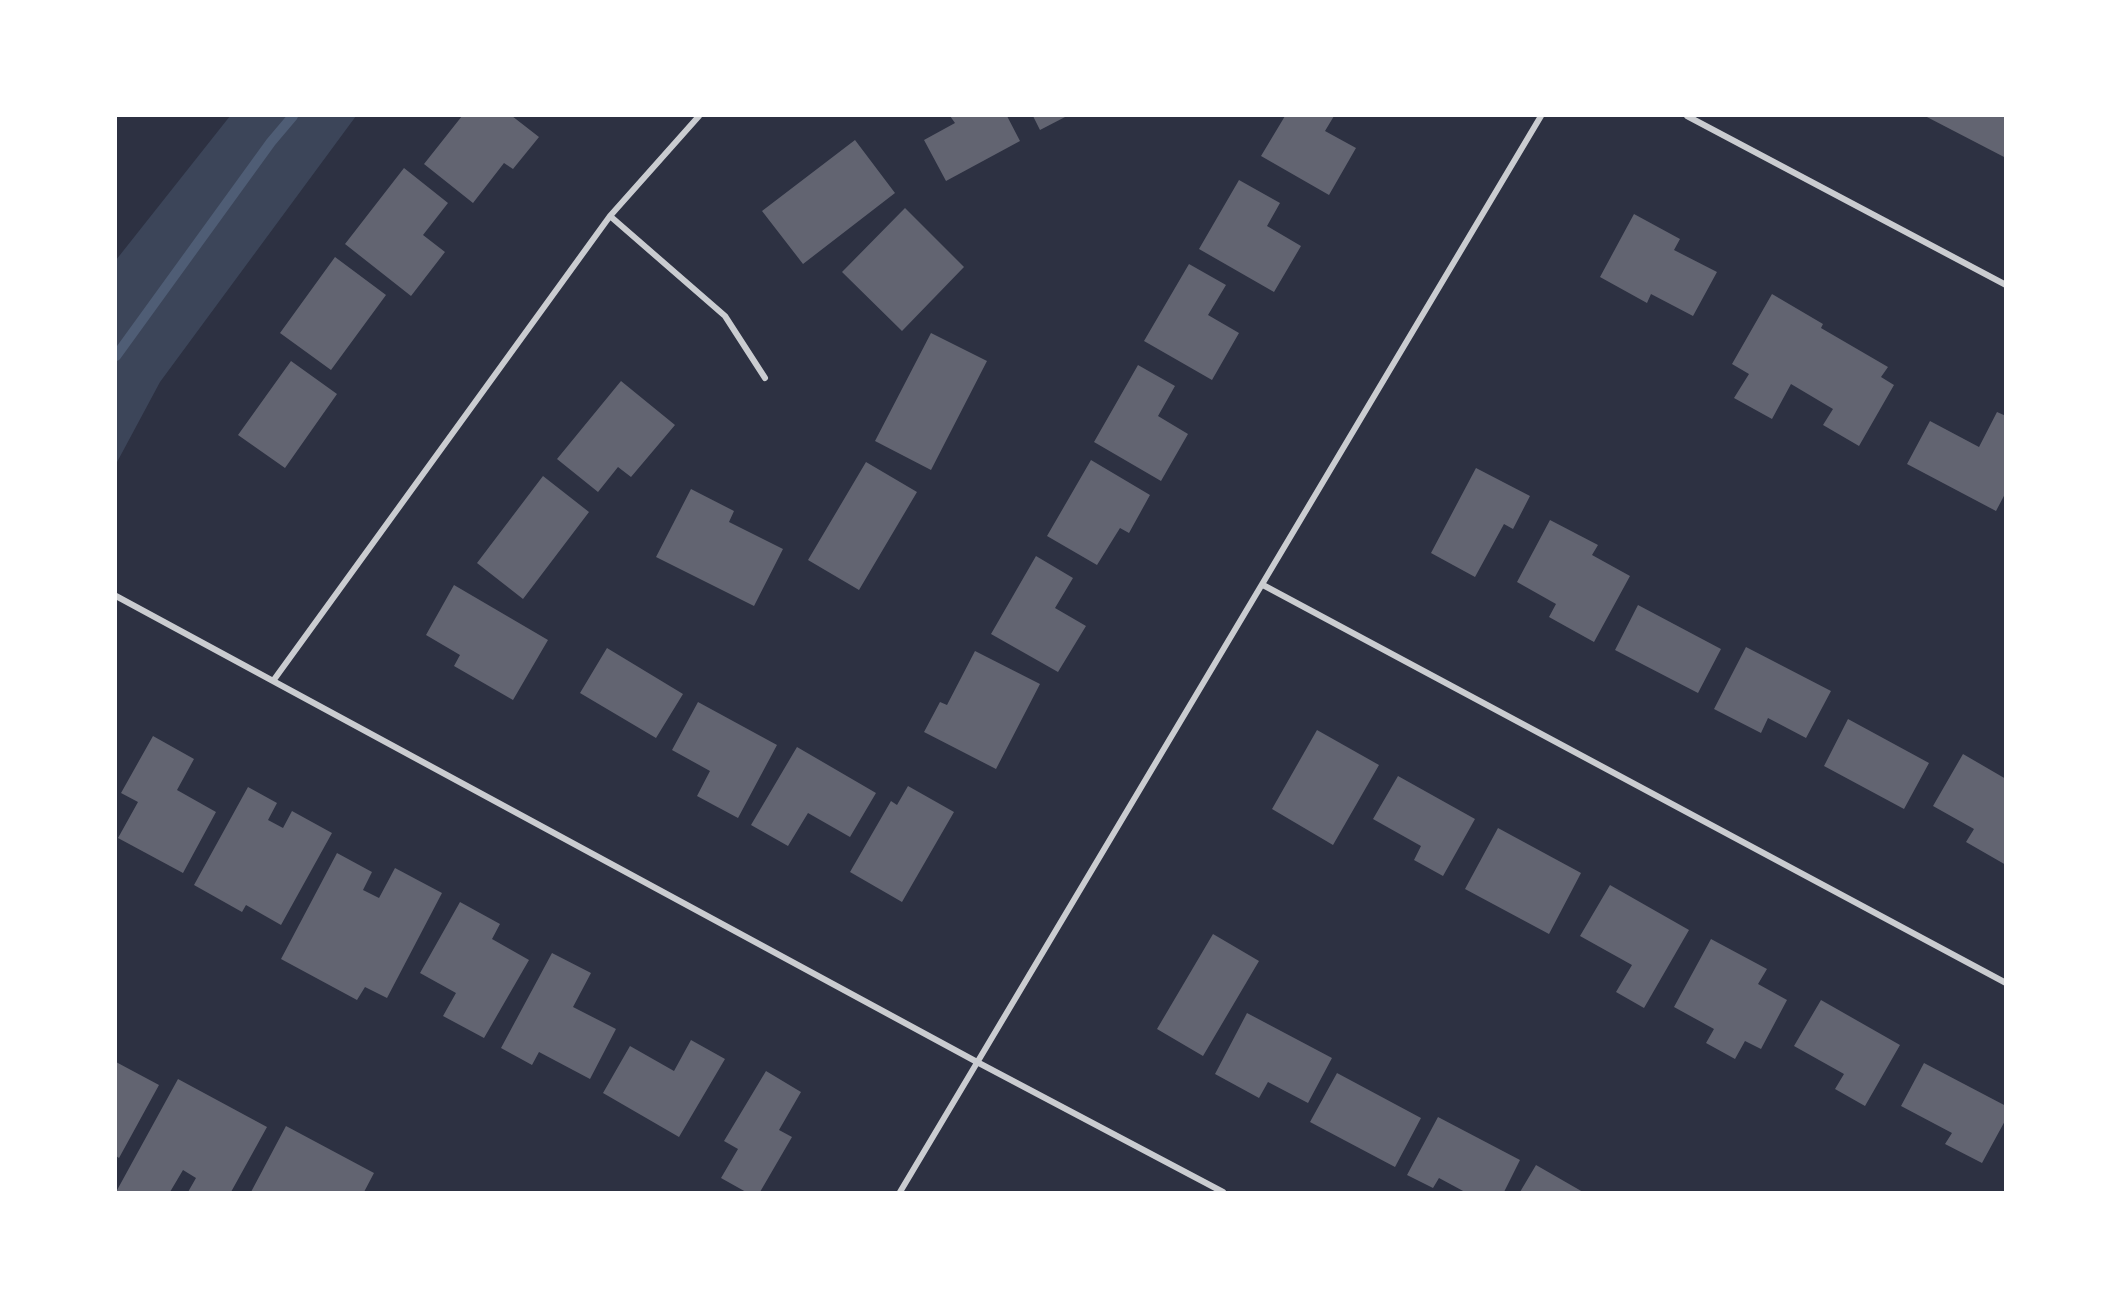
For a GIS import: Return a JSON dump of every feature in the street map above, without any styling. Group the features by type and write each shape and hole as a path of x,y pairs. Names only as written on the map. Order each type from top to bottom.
{"street":[{"path":"273,681 610,216 699,116"},
{"path":"900,1192 1541,116"},
{"path":"1687,116 2006,285"},
{"path":"610,216 725,316 765,378"},
{"path":"1263,585 2006,983"},
{"path":"116,596 977,1062 1223,1192"}],"shaded area":[{"path":"230,116 356,116 160,382 116,464 116,260"}],"building":[{"path":"462,116 512,116 539,137 513,169 504,163 473,203 424,164"},
{"path":"950,116 1007,116 1020,141 946,181 924,140 955,123"},
{"path":"1033,116 1067,116 1040,130"},
{"path":"1285,116 1334,116 1325,131 1356,148 1329,195 1261,156"},
{"path":"1925,116 2006,116 2006,158"},
{"path":"855,140 895,193 803,264 762,211"},
{"path":"404,168 448,203 423,235 445,252 411,296 345,244"},
{"path":"1239,180 1280,203 1267,226 1301,246 1274,292 1199,249"},
{"path":"905,208 964,267 902,331 842,272"},
{"path":"1634,214 1680,239 1674,250 1717,272 1693,316 1651,294 1647,303 1600,277"},
{"path":"335,257 386,295 331,370 280,333"},
{"path":"1189,264 1226,285 1208,315 1239,333 1212,380 1144,341"},
{"path":"1772,294 1823,324 1821,328 1888,367 1881,377 1894,385 1859,446 1823,425 1833,409 1791,384 1772,419 1734,398 1749,374 1732,364"},
{"path":"931,333 987,361 931,470 875,441"},
{"path":"291,361 337,394 285,468 238,435"},
{"path":"1138,365 1175,386 1158,416 1188,434 1161,481 1094,442"},
{"path":"621,381 675,425 631,477 618,467 598,492 557,459"},
{"path":"1997,412 2006,416 2006,492 1996,511 1907,464 1930,421 1979,447"},
{"path":"1091,460 1150,495 1129,533 1120,528 1097,565 1047,536"},
{"path":"866,462 917,492 859,590 808,560"},
{"path":"1476,468 1530,496 1513,529 1504,524 1475,577 1431,553"},
{"path":"543,476 589,512 523,599 477,563"},
{"path":"691,489 734,511 729,522 783,549 754,606 656,557"},
{"path":"1550,520 1598,545 1592,555 1630,576 1594,642 1549,617 1556,604 1517,582"},
{"path":"1036,556 1073,578 1055,608 1086,626 1058,672 991,634"},
{"path":"454,585 548,640 513,700 454,666 460,655 426,635"},
{"path":"1638,605 1721,649 1698,693 1615,650"},
{"path":"1746,647 1831,691 1806,738 1768,718 1761,733 1714,709"},
{"path":"607,648 683,694 656,738 580,693"},
{"path":"975,651 1040,684 996,769 924,732 940,702 947,705"},
{"path":"698,702 777,745 738,818 697,796 710,771 672,750"},
{"path":"1848,719 1929,763 1904,809 1824,766"},
{"path":"1317,730 1379,765 1333,845 1272,809"},
{"path":"153,736 194,759 177,790 216,812 183,873 118,838 138,802 121,793"},
{"path":"797,747 876,793 850,837 808,813 788,846 751,825"},
{"path":"1963,754 2006,779 2006,865 1966,842 1974,829 1933,806"},
{"path":"1398,776 1475,819 1443,876 1414,860 1421,846 1373,819"},
{"path":"908,786 954,812 902,902 850,872 891,801 897,805"},
{"path":"248,787 277,803 268,820 283,828 292,811 332,833 281,925 246,905 242,912 194,885"},
{"path":"1498,828 1581,873 1549,934 1465,889"},
{"path":"337,853 372,872 363,890 379,898 395,868 442,893 387,998 365,987 357,1000 281,959"},
{"path":"1610,885 1689,930 1644,1008 1616,992 1632,965 1580,936"},
{"path":"460,902 500,924 492,939 529,960 484,1038 443,1016 456,993 420,973"},
{"path":"1213,934 1259,961 1203,1056 1157,1029"},
{"path":"1711,939 1767,969 1758,984 1787,1000 1761,1049 1745,1041 1735,1059 1706,1043 1714,1029 1674,1007"},
{"path":"552,953 591,973 573,1007 616,1029 590,1079 539,1052 532,1065 501,1048"},
{"path":"1821,1000 1900,1045 1865,1106 1835,1089 1844,1074 1794,1046"},
{"path":"1247,1013 1332,1058 1308,1103 1268,1082 1259,1098 1215,1074"},
{"path":"691,1040 725,1059 679,1137 603,1093 630,1046 674,1071"},
{"path":"116,1062 159,1085 119,1158 116,1156"},
{"path":"1924,1063 2006,1106 2006,1119 1982,1163 1945,1144 1952,1133 1901,1106"},
{"path":"766,1071 801,1092 779,1130 792,1137 760,1192 746,1192 721,1178 738,1149 724,1141"},
{"path":"1337,1073 1421,1118 1395,1167 1310,1122"},
{"path":"178,1079 267,1127 231,1192 188,1192 196,1178 183,1170 170,1192 116,1192"},
{"path":"1438,1117 1520,1160 1504,1192 1465,1192 1439,1178 1433,1188 1407,1175"},
{"path":"286,1126 374,1173 364,1192 251,1192"},
{"path":"1536,1165 1583,1192 1520,1192"}],"waterway":[{"path":"116,356 271,142 293,116"}]}
